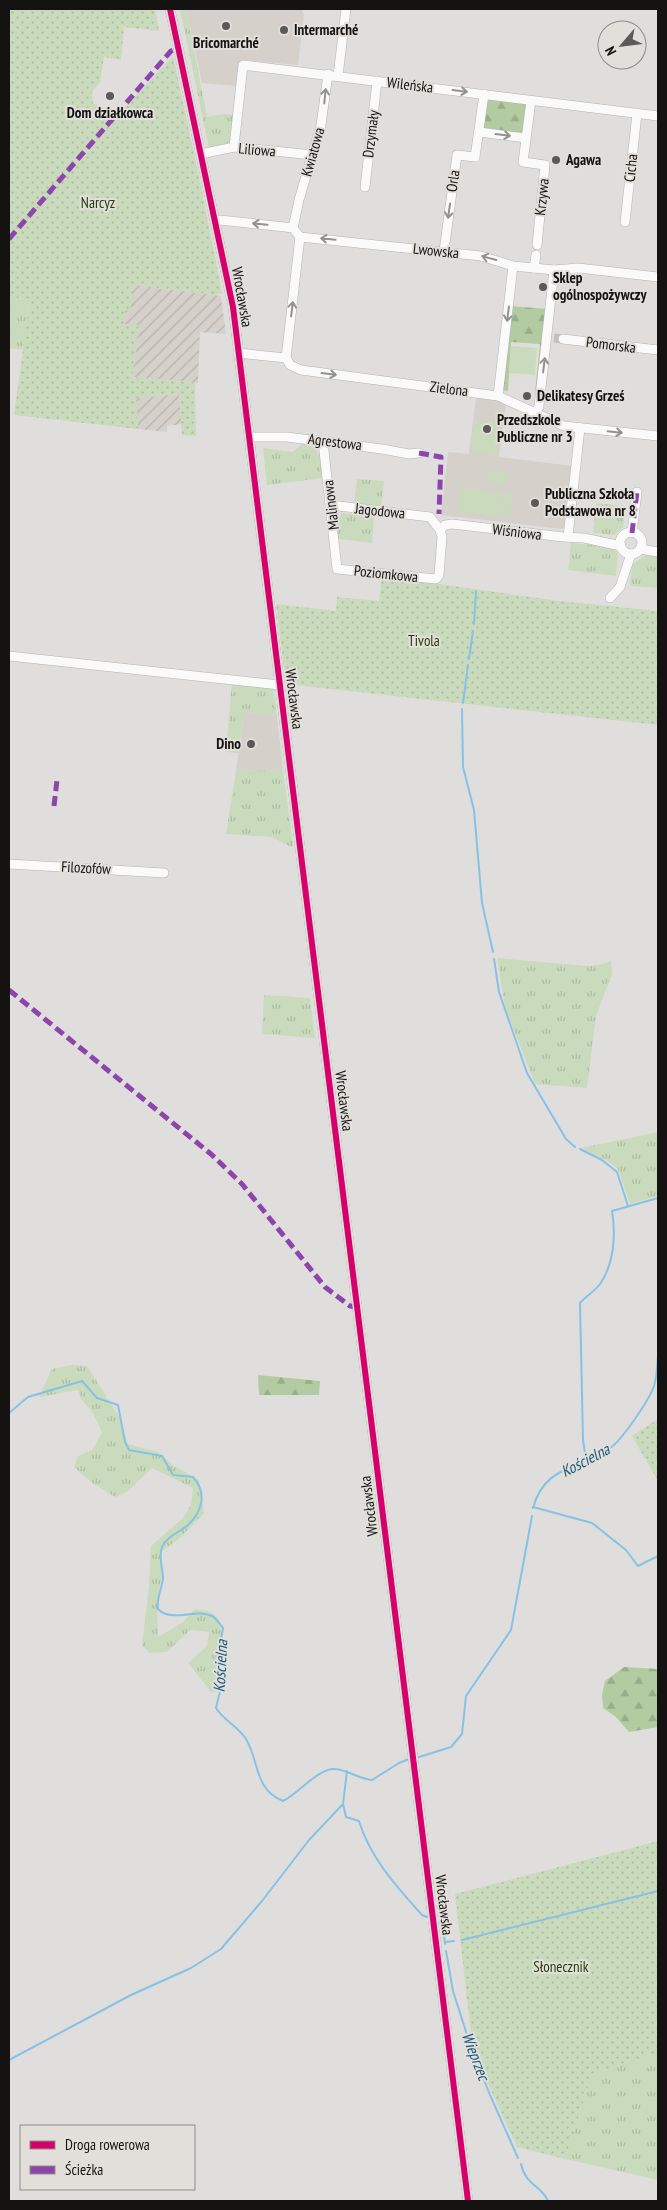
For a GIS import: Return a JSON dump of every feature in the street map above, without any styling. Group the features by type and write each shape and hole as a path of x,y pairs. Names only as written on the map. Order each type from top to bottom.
{"street":[{"name":"Wrocławska","path":"170,9 233,306 468,2201"},
{"path":"338,76 346,9"},
{"name":"Wileńska","path":"234,148 243,65 658,116"},
{"name":"Kwiatowa","path":"293,228 321,124 328,74"},
{"name":"Drzymały","path":"365,187 377,81"},
{"path":"484,94 479,132 526,138 531,101"},
{"name":"Cicha","path":"625,222 637,114"},
{"name":"Orla","path":"444,251 457,155 475,157 479,132"},
{"name":"Krzywa","path":"526,138 522,162 545,165 534,268"},
{"name":"Liliowa","path":"201,154 234,148 313,156"},
{"path":"216,222 221,220 293,228 300,236 286,358"},
{"name":"Lwowska","path":"300,236 481,256 514,266 554,270 578,268 658,277"},
{"path":"498,396 514,266"},
{"path":"536,413 555,338 554,270"},
{"name":"Pomorska","path":"555,338 658,350"},
{"name":"Zielona","path":"238,353 286,358 290,365 301,370 498,396 564,426 658,436"},
{"path":"568,537 580,428"},
{"name":"Agrestowa","path":"250,437 287,437 400,453 419,453"},
{"name":"Malinowa","path":"323,442 337,569"},
{"path":"632,532 637,492"},
{"name":"Jagodowa","path":"331,505 430,517 440,530"},
{"name":"Wiśniowa","path":"440,530 445,525 452,524 595,539 625,548"},
{"name":"Poziomkowa","path":"337,569 436,579 439,575 442,537 440,530"},
{"path":"610,598 618,591 623,577 621,568 626,534 632,532 639,536 641,546"},
{"path":"641,546 658,552"},
{"path":"625,548 658,546"},
{"path":"9,656 280,685"},
{"name":"Filozofów","path":"9,864 164,874"}],"shaded area":[{"path":"186,9 301,9 304,15 298,65 242,60 238,86 202,83"},
{"path":"133,285 221,296 226,334 200,332 198,383 132,377 139,326 124,324 125,310 130,310"},
{"path":"179,394 182,424 167,426 167,432 138,429 136,398"},
{"path":"476,396 497,399 506,403 499,457 572,466 566,525 562,529 441,515 448,452 469,454"},
{"path":"244,712 277,716 283,770 236,771"}],"green space":[{"name":"Narcyz","path":"9,9 155,9 159,31 124,27 121,60 104,57 100,82 92,92 93,104 100,105 117,116 173,56 222,293 214,295 134,285 130,310 125,311 124,324 139,325 132,377 195,383 196,436 182,435 179,394 136,398 138,429 14,415 30,299 9,297"},
{"path":"180,9 186,9 207,117 223,114 233,115 231,145 209,148"},
{"path":"487,98 527,102 523,134 483,129"},
{"path":"9,297 30,299 23,350 9,348"},
{"path":"509,306 548,309 539,391 535,391 540,344 511,342 508,391 502,390"},
{"path":"511,346 537,348 535,375 509,373"},
{"path":"475,419 498,422 497,431 500,431 497,455 471,452"},
{"path":"302,444 309,445 317,451 322,478 267,485 263,448 293,452"},
{"path":"489,470 509,472 507,484 487,481"},
{"path":"357,479 384,481 381,509 354,506"},
{"path":"460,488 502,492 499,516 457,512"},
{"path":"504,492 512,493 510,515 501,514"},
{"path":"596,503 625,506 623,527 614,535 593,533"},
{"path":"343,513 374,517 372,543 338,539 336,521"},
{"path":"571,543 613,547 618,554 616,576 568,570"},
{"path":"647,554 658,558 658,588 630,586 632,565"},
{"name":"Tivola","path":"382,576 559,601 658,611 658,725 286,684 276,604 336,611 337,597 379,601"},
{"path":"232,682 273,688 277,716 244,712 238,753 226,752"},
{"path":"283,770 293,845 291,847 272,837 226,834 236,771"},
{"path":"497,958 586,966 600,965 611,961 612,974 596,1016 587,1088 535,1084 505,1007"},
{"path":"264,995 310,998 315,1038 262,1034"},
{"path":"658,1132 658,1196 630,1204 618,1169 608,1161 581,1148"},
{"path":"71,1365 87,1366 120,1418 128,1444 158,1452 174,1466 199,1480 204,1513 179,1539 161,1552 162,1573 157,1605 158,1637 183,1622 195,1609 214,1614 218,1619 222,1638 220,1690 212,1693 188,1663 207,1646 209,1632 190,1630 167,1652 149,1653 142,1645 149,1586 151,1546 182,1519 191,1505 193,1488 152,1468 128,1491 115,1497 91,1482 74,1467 78,1456 92,1450 102,1432 93,1413 81,1399 78,1390 39,1397 52,1369"},
{"path":"258,1375 320,1381 319,1395 259,1395"},
{"path":"658,1419 658,1481 632,1436"},
{"path":"624,1667 658,1669 658,1727 629,1732 616,1717 603,1708 602,1695 605,1681"},
{"name":"Słonecznik","path":"658,1841 658,2052 592,2074 565,2159 517,2147 473,2051 455,1894"},
{"path":"658,2052 658,2180 565,2159 592,2074"}],"waterway":[{"path":"474,624 476,591"},
{"path":"469,659 473,631"},
{"path":"463,703 468,665"},
{"path":"462,709 463,767 474,810 482,903 493,952"},
{"path":"494,959 499,992 527,1073 566,1139 575,1147"},
{"path":"580,1149 602,1160 617,1172 628,1206"},
{"path":"586,1460 583,1440 580,1303 600,1284 608,1268 614,1239 612,1211 658,1198"},
{"name":"Kościelna","path":"533,1508 544,1485 552,1477 607,1450 626,1431 654,1386 658,1356"},
{"name":"Kościelna","path":"9,1413 28,1397 82,1381 97,1398 118,1405 125,1442 129,1450 162,1456 173,1475 193,1477 202,1495 200,1508 193,1520 170,1537 162,1547 163,1578 158,1609 170,1615 206,1614 218,1621 223,1628 217,1662 222,1683 216,1708 246,1739 262,1782 267,1790 283,1801 315,1777 328,1770 340,1770 372,1780 409,1759"},
{"path":"533,1507 592,1523 626,1550 638,1566 658,1556"},
{"name":"Kościelna","path":"416,1758 451,1747 462,1734 466,1696 511,1630 532,1516"},
{"name":"Wieprzec","path":"347,1771 343,1804 346,1817 359,1821 377,1860 403,1894 422,1915 427,1917"},
{"path":"9,2060 131,1995 191,1968 221,1949 262,1901 309,1840 343,1804"},
{"path":"462,1940 658,1891"},
{"name":"Wieprzec","path":"439,1916 442,1917 445,1944"},
{"path":"445,1942 454,1941"},
{"name":"Wieprzec","path":"446,1951 453,1991 470,2044 518,2158"},
{"name":"Wieprzec","path":"521,2164 526,2177 542,2192 548,2201"}],"tunnel":[{"path":"554,338 563,339"}],"marked path":[{"path":"9,239 171,51 179,48"},
{"path":"419,453 441,457 439,514"},
{"path":"632,533 637,492"},
{"path":"54,806 57,780"},
{"path":"9,990 211,1154 242,1184 325,1287 350,1306 357,1307"}],"cycle path":[{"path":"170,9 233,307 468,2201"}],"place":[{"name":"Bricomarché","path":"226,26"},
{"name":"Intermarché","path":"284,30"},
{"name":"Dom działkowca","path":"110,96"},
{"name":"Agawa","path":"556,160"},
{"name":"Sklep ogólnospożywczy","path":"543,287"},
{"name":"Delikatesy Grześ","path":"527,396"},
{"name":"Przedszkole Publiczne nr 3","path":"487,429"},
{"name":"Publiczna Szkoła Podstawowa nr 8","path":"535,503"},
{"name":"Dino","path":"251,744"}]}
